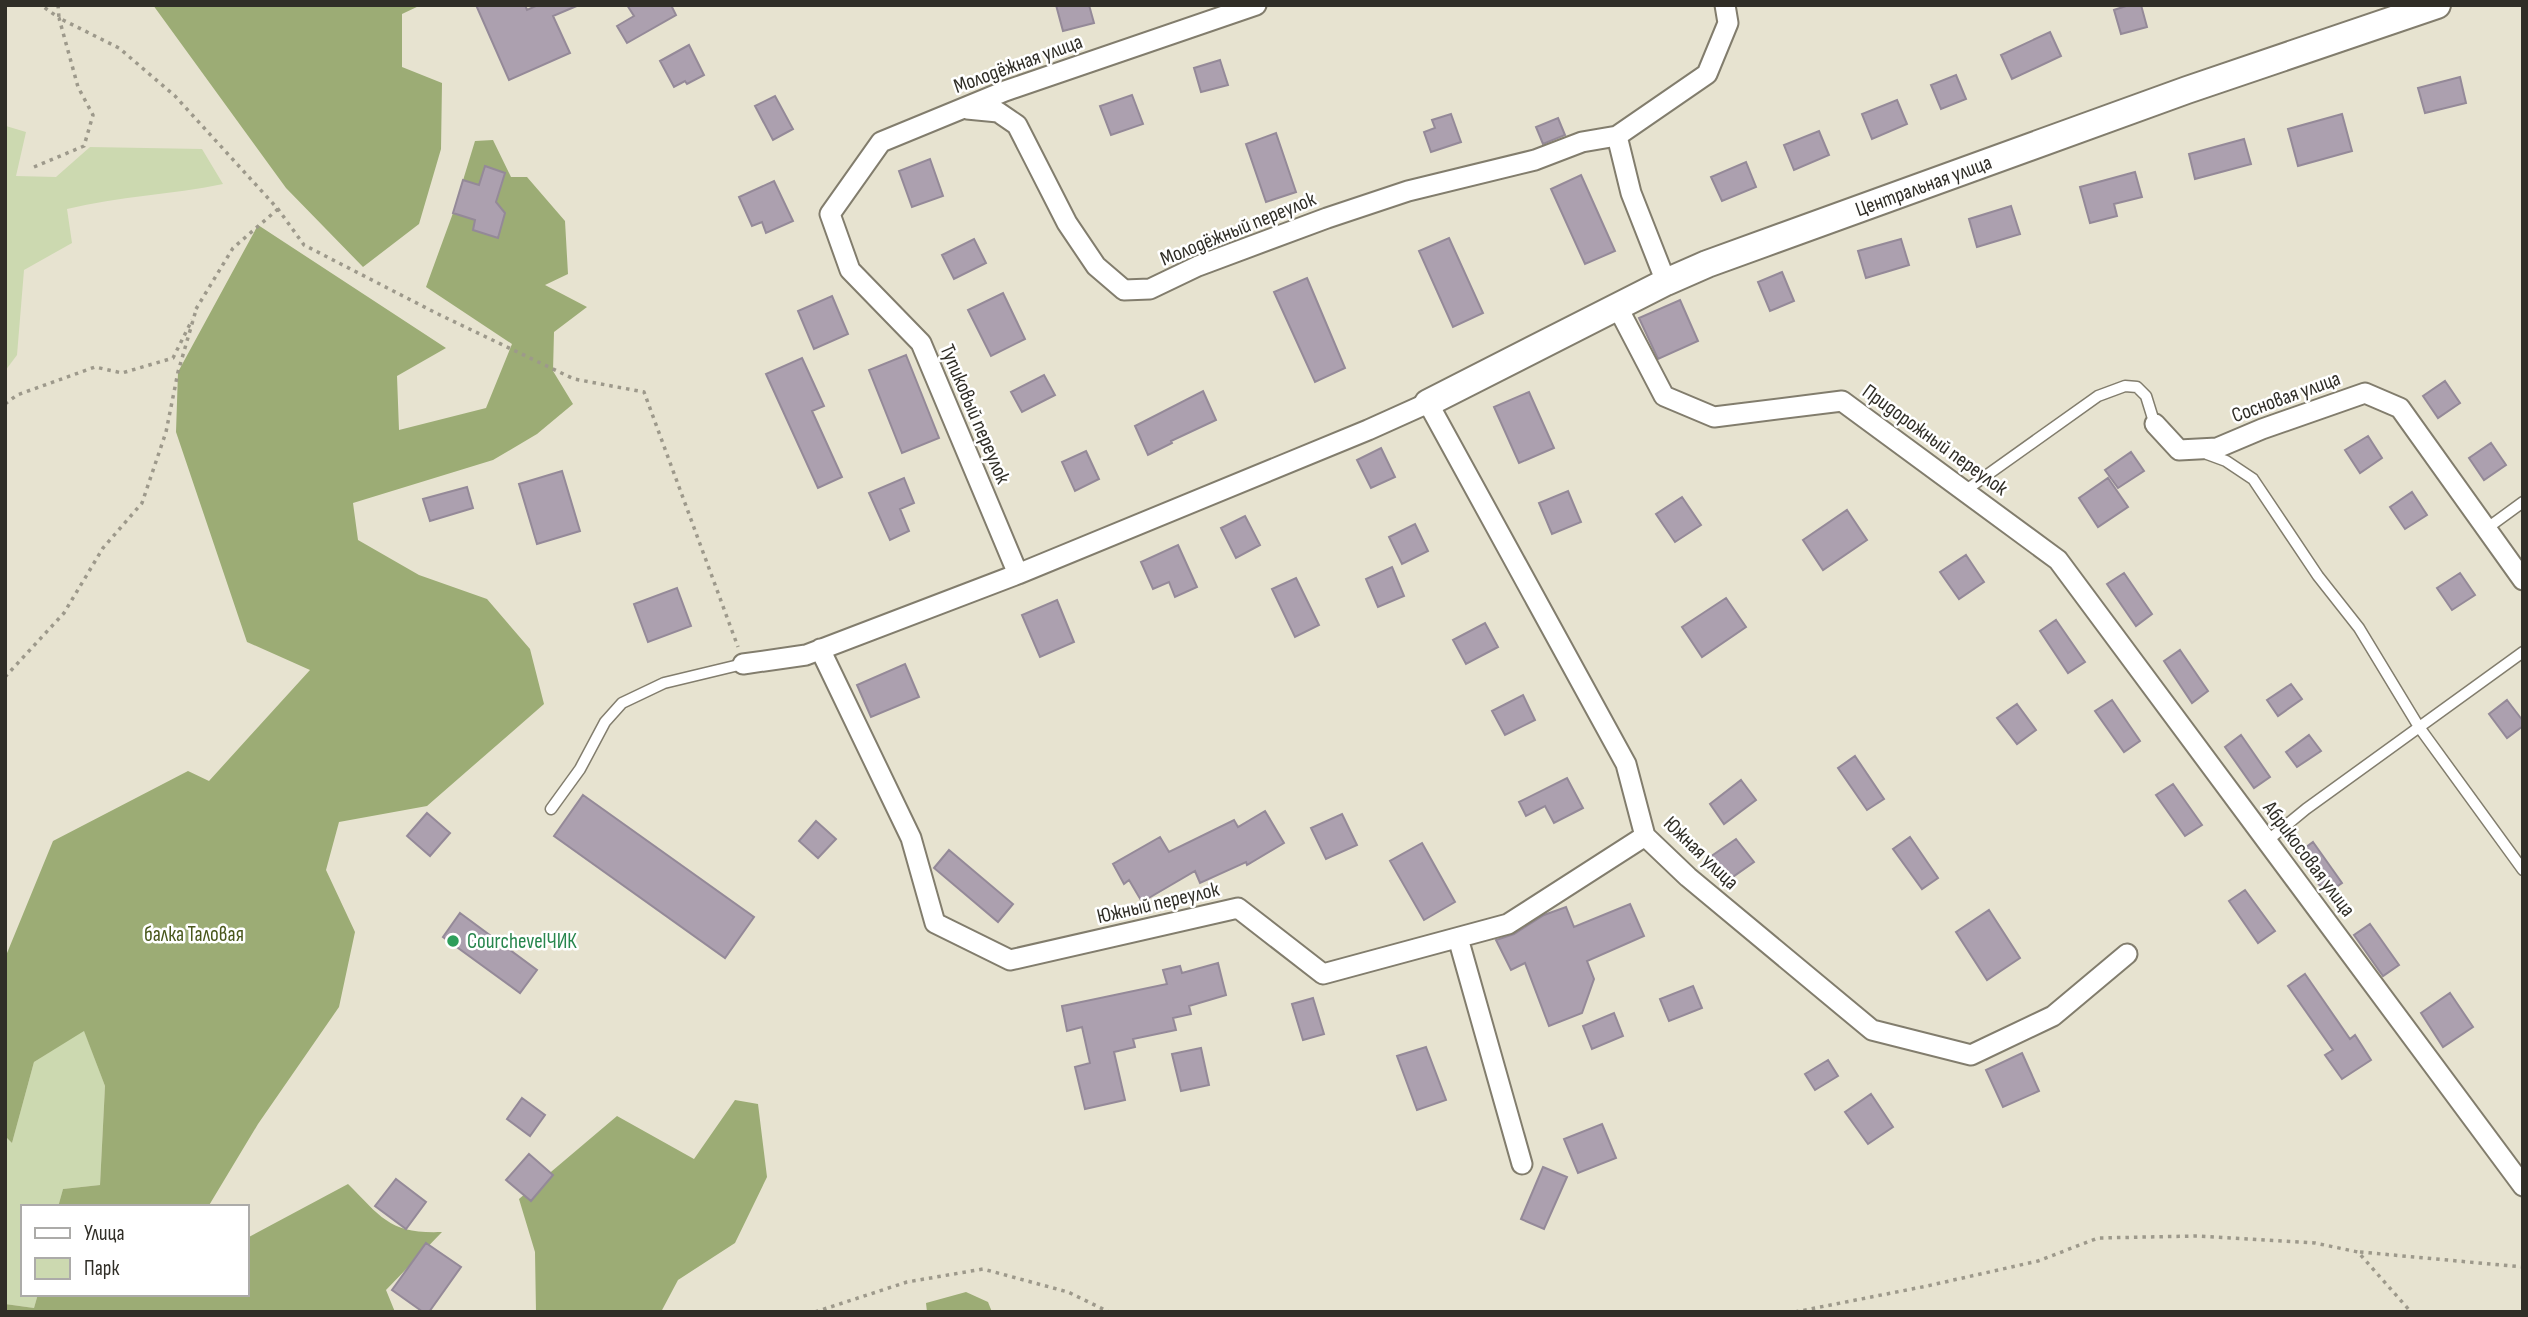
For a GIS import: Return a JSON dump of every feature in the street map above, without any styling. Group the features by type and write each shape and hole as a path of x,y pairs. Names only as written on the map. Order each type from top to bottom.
{"street":[{"name":"Молодёжная улица","path":"830,214 881,142 1005,92 1256,5"},
{"path":"1666,282 1632,193 1617,136 1707,74 1728,23 1725,5"},
{"name":"Центральная улица","path":"1428,403 1666,282 1720,260 2148,104 2437,5"},
{"name":"Молодёжный переулок","path":"962,109 998,112 1017,125 1067,223 1096,266 1124,290 1150,289 1198,266 1408,191 1535,160 1582,142 1617,136"},
{"name":"Тупиковый переулок","path":"830,214 850,270 920,343 1018,574"},
{"name":"Придорожный переулок","path":"1618,308 1664,396 1714,417 1842,401 2058,560"},
{"name":"Сосновая улица","path":"2179,450 2217,449 2262,429 2365,393 2400,408 2523,580"},
{"path":"743,664 806,654 1018,574 1428,403"},
{"name":"Южная улица","path":"1428,403 1626,764 1646,836 1688,877 1871,1030 1971,1055 2053,1016 2127,954"},
{"path":"2155,424 2179,450"},
{"name":"Абрикосовая улица","path":"2058,560 2523,1186"},
{"name":"Южный переулок","path":"820,649 911,838 935,923 1010,960 1238,908 1323,974 1508,925 1646,836"},
{"path":"1458,938 1522,1164"}],"lane":[{"path":"1966,490 2098,396 2125,386 2137,387 2146,396 2155,424"},
{"path":"2179,450 2190,454 2205,453 2226,461 2253,479 2318,576 2359,628 2420,727 2523,870"},
{"path":"2486,529 2523,502"},
{"path":"2267,841 2306,809 2523,652"},
{"path":"551,809 580,769 605,722 622,703 664,683 743,664"}],"path":[{"path":"41,5 59,18 119,48 175,96 278,209 304,245 436,313 574,379 644,392 732,626 743,664"},
{"path":"34,167 84,146 93,115 78,87 59,18 58,5"},
{"path":"5,404 17,395 95,367 122,373 173,358 196,310 233,248 278,209"},
{"path":"5,677 64,614 103,548 142,503 166,432 178,372 196,310"},
{"path":"1795,1312 2038,1261 2098,1238 2210,1237 2315,1243 2358,1252 2523,1267"},
{"path":"2358,1252 2411,1312"},
{"path":"815,1312 907,1282 983,1269 1068,1292 1109,1312"}],"green space":[{"path":"153,5 421,5 402,14 402,67 442,83 441,149 419,224 363,267 286,188"},
{"path":"5,124 26,132 16,176 56,177 90,147 202,149 223,184 67,209 72,243 24,270 17,355 5,371"},
{"name":"балка Таловая","path":"493,140 511,177 527,177 565,221 568,274 545,285 587,307 554,332 553,371 573,404 537,434 493,460 353,503 358,540 419,575 487,599 530,649 544,704 427,806 339,822 326,870 355,932 339,1007 258,1124 209,1205 59,1205 63,1189 100,1185 105,1086 84,1031 34,1062 12,1143 5,1136 5,958 53,841 188,771 209,781 310,670 247,642 176,432 178,372 258,225 446,348 397,376 399,430 486,408 512,344 426,287 475,141"},
{"path":"84,1030 105,1086 100,1185 63,1189 59,1205 21,1205 21,1296 37,1296 34,1308 5,1304 5,1136 12,1143 34,1062"},
{"path":"735,1100 758,1104 767,1177 735,1243 678,1280 661,1312 536,1312 535,1252 519,1199 617,1116 694,1159"},
{"path":"348,1184 388,1222 410,1230 442,1232 386,1290 395,1312 5,1312 5,1304 34,1308 37,1296 248,1296 248,1237"},
{"path":"966,1292 988,1302 992,1312 927,1312 926,1303"}],"building":[{"path":"476,5 525,5 527,10 538,5 579,5 553,16 570,53 509,80"},
{"path":"627,5 671,5 676,15 627,43 617,26 634,16"},
{"path":"1056,5 1089,5 1094,23 1063,31"},
{"path":"2129,5 2141,5 2147,27 2121,34 2114,10"},
{"path":"2050,32 2061,56 2012,79 2001,55"},
{"path":"689,45 704,75 674,87 660,61"},
{"path":"1220,60 1228,85 1201,92 1194,68"},
{"path":"1956,75 1966,99 1941,109 1931,85"},
{"path":"2460,77 2466,103 2425,113 2418,88"},
{"path":"1132,95 1143,124 1111,135 1100,106"},
{"path":"775,96 793,129 773,140 755,106"},
{"path":"1897,100 1907,124 1872,139 1862,114"},
{"path":"1451,114 1461,142 1431,152 1424,132 1435,128 1432,120"},
{"path":"2342,114 2352,151 2298,166 2288,129"},
{"path":"1558,118 1565,135 1543,144 1536,127"},
{"path":"1819,131 1829,155 1794,170 1784,145"},
{"path":"1276,133 1296,192 1266,202 1246,144"},
{"path":"2244,139 2251,164 2195,179 2189,154"},
{"path":"930,159 943,196 912,207 899,171"},
{"path":"1746,162 1756,187 1722,201 1711,177"},
{"path":"485,166 505,173 496,202 505,213 498,238 473,230 475,220 453,213 463,180 479,185"},
{"path":"2135,172 2142,197 2114,204 2117,216 2090,223 2080,187"},
{"path":"1581,175 1615,251 1585,264 1551,189"},
{"path":"774,181 793,221 766,233 762,222 752,226 739,197"},
{"path":"2011,206 2020,234 1977,247 1969,219"},
{"path":"1449,238 1483,313 1453,327 1419,251"},
{"path":"974,239 986,263 954,279 942,255"},
{"path":"1901,239 1909,265 1866,278 1858,251"},
{"path":"1782,272 1794,301 1770,311 1758,282"},
{"path":"1307,278 1345,368 1315,382 1274,292"},
{"path":"1003,293 1025,339 991,356 968,310"},
{"path":"832,296 848,334 814,349 798,311"},
{"path":"1680,300 1698,341 1658,359 1639,318"},
{"path":"906,355 939,438 902,453 869,370"},
{"path":"802,358 824,406 812,411 842,477 818,488 766,374"},
{"path":"1044,375 1055,395 1022,412 1011,392"},
{"path":"2445,381 2460,403 2438,418 2423,396"},
{"path":"1203,391 1216,420 1148,455 1135,426"},
{"path":"1529,392 1554,448 1519,463 1494,407"},
{"path":"2368,436 2382,458 2360,473 2345,450"},
{"path":"2491,443 2506,465 2484,480 2469,458"},
{"path":"1381,448 1395,477 1371,488 1357,460"},
{"path":"1086,451 1099,479 1075,491 1062,462"},
{"path":"2131,452 2144,471 2118,488 2105,470"},
{"path":"562,471 580,531 537,544 519,484"},
{"path":"904,478 914,503 900,509 909,531 890,540 869,493"},
{"path":"2108,478 2128,507 2098,527 2079,498"},
{"path":"467,487 473,508 430,521 423,499"},
{"path":"1568,491 1581,522 1552,534 1539,503"},
{"path":"2412,492 2427,515 2405,529 2390,507"},
{"path":"1682,497 1701,525 1675,542 1656,514"},
{"path":"1847,510 1867,540 1823,570 1803,540"},
{"path":"1245,516 1260,545 1236,558 1221,528"},
{"path":"1415,524 1428,551 1402,564 1389,537"},
{"path":"1178,545 1197,587 1175,597 1169,582 1153,589 1141,562"},
{"path":"1966,555 1984,582 1959,599 1940,572"},
{"path":"1392,567 1404,596 1378,607 1366,579"},
{"path":"2124,573 2152,614 2136,626 2107,584"},
{"path":"2460,573 2475,595 2452,610 2437,588"},
{"path":"1296,578 1319,625 1295,637 1272,589"},
{"path":"677,588 691,626 648,642 634,604"},
{"path":"1726,598 1746,627 1702,657 1682,627"},
{"path":"1057,600 1074,642 1040,657 1022,615"},
{"path":"2056,620 2085,662 2068,673 2040,631"},
{"path":"1485,623 1498,647 1466,664 1453,640"},
{"path":"2180,650 2208,691 2192,703 2164,661"},
{"path":"905,664 919,697 871,717 857,685"},
{"path":"2291,684 2302,699 2278,716 2267,700"},
{"path":"1523,695 1535,720 1505,735 1492,711"},
{"path":"2112,700 2140,741 2124,752 2095,711"},
{"path":"2507,700 2523,721 2523,726 2507,738 2489,714"},
{"path":"2017,704 2036,730 2017,744 1997,718"},
{"path":"2241,735 2270,777 2254,788 2225,747"},
{"path":"2309,735 2321,751 2297,767 2286,752"},
{"path":"1855,756 1884,799 1867,810 1838,768"},
{"path":"1567,778 1583,808 1554,823 1545,806 1526,816 1519,802"},
{"path":"1741,780 1756,800 1724,824 1710,804"},
{"path":"2173,784 2202,825 2185,836 2156,795"},
{"path":"583,795 754,917 725,958 554,836"},
{"path":"1265,811 1284,843 1247,865 1246,862 1200,883 1195,871 1142,902 1129,880 1124,884 1113,864 1160,837 1169,852 1234,820 1238,827"},
{"path":"427,813 450,833 430,856 407,836"},
{"path":"1342,814 1357,845 1326,859 1311,828"},
{"path":"816,821 836,839 818,858 799,841"},
{"path":"1910,837 1938,878 1922,889 1893,849"},
{"path":"1736,839 1754,862 1727,881 1710,857"},
{"path":"2313,842 2342,883 2326,894 2297,854"},
{"path":"1422,843 1455,902 1424,920 1390,861"},
{"path":"949,850 1013,904 998,922 934,868"},
{"path":"2245,890 2275,931 2258,943 2229,901"},
{"path":"1630,904 1644,936 1587,961 1594,979 1582,1013 1549,1026 1525,963 1511,970 1496,940 1514,934 1544,915 1566,907 1574,927"},
{"path":"1989,910 2020,958 1987,980 1956,932"},
{"path":"460,913 537,970 520,993 443,937"},
{"path":"2370,924 2399,965 2383,976 2354,935"},
{"path":"1218,963 1226,995 1189,1006 1191,1014 1173,1018 1176,1030 1133,1039 1135,1047 1114,1052 1125,1100 1085,1109 1075,1067 1090,1063 1082,1027 1067,1031 1062,1006 1167,984 1163,970 1180,966 1182,973"},
{"path":"2305,974 2350,1039 2355,1035 2371,1060 2342,1079 2325,1055 2333,1050 2288,986"},
{"path":"1693,986 1702,1008 1669,1021 1660,999"},
{"path":"2450,993 2473,1027 2443,1047 2421,1013"},
{"path":"1313,998 1324,1034 1303,1040 1292,1004"},
{"path":"1614,1013 1623,1036 1592,1049 1583,1026"},
{"path":"1426,1047 1446,1100 1417,1110 1397,1056"},
{"path":"1201,1048 1209,1085 1181,1091 1172,1054"},
{"path":"2022,1053 2039,1091 2003,1107 1986,1070"},
{"path":"1828,1060 1838,1076 1815,1090 1805,1074"},
{"path":"1871,1094 1893,1127 1868,1144 1845,1112"},
{"path":"522,1098 545,1115 530,1136 507,1119"},
{"path":"1602,1124 1616,1158 1578,1173 1564,1139"},
{"path":"529,1154 553,1175 531,1201 506,1180"},
{"path":"1543,1167 1567,1177 1544,1229 1521,1219"},
{"path":"396,1179 426,1202 406,1229 375,1206"},
{"path":"426,1243 461,1267 429,1312 423,1312 392,1290"}],"place":[{"name":"CourсhevelЧИК","path":"453,941"}]}
